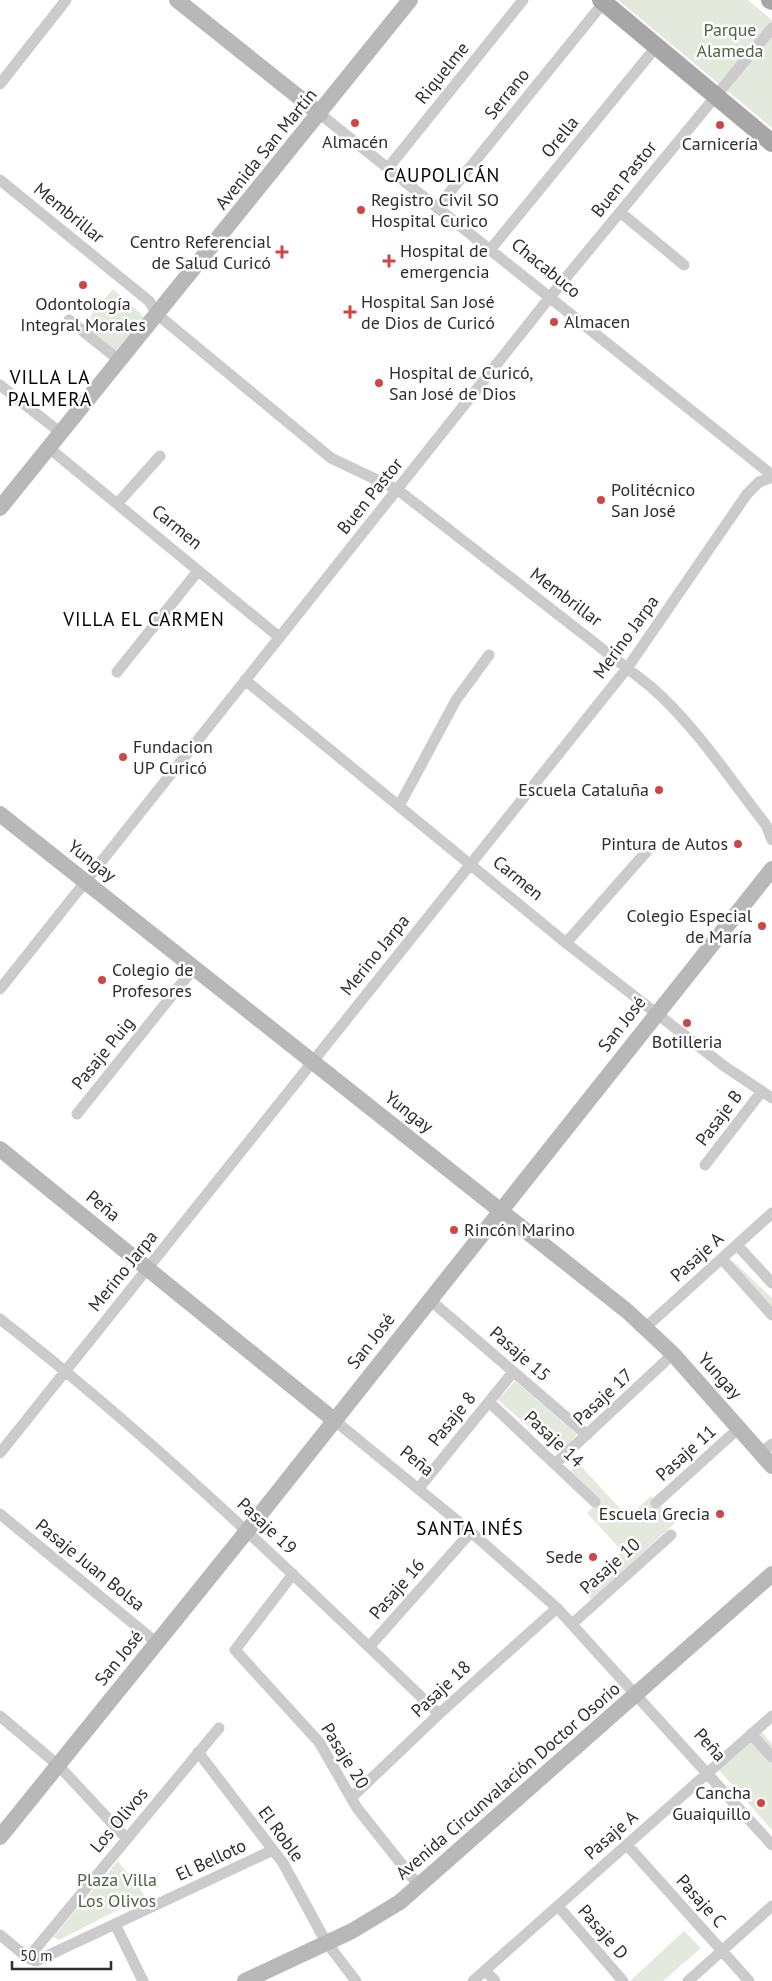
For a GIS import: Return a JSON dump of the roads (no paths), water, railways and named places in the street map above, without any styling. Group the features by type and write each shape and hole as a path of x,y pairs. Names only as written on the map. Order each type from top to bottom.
{"main road":[{"path":"603,1 772,143"}],"street":[{"path":"0,84 66,0"},
{"name":"Chacabuco","path":"178,0 772,476"},
{"name":"Avenida San Martín","path":"1,504 158,315 410,0"},
{"name":"Riquelme","path":"388,168 524,0"},
{"name":"Serrano","path":"437,208 603,1"},
{"name":"Buen Pastor","path":"0,988 550,297 772,28"},
{"name":"Orella","path":"490,250 656,47"},
{"name":"Membrillar","path":"0,180 149,301 158,315 331,458 398,490 628,666 662,696 687,722 766,825 772,840"},
{"path":"620,212 684,265"},
{"path":"69,320 120,361"},
{"path":"0,385 61,433"},
{"name":"Carmen","path":"49,448 279,637"},
{"path":"117,504 160,456"},
{"name":"Merino Jarpa","path":"0,1453 628,666 688,581 730,516 754,487 772,476"},
{"path":"117,672 198,571"},
{"path":"399,806 456,700 489,655"},
{"name":"Carmen","path":"245,680 566,943 724,1066 772,1098"},
{"name":"Yungay","path":"0,814 646,1327 674,1354 739,1428 768,1454"},
{"path":"566,943 647,851"},
{"name":"San José","path":"0,1837 248,1531 656,1013 772,869"},
{"name":"Pasaje Puig","path":"77,1114 194,968"},
{"name":"Pasaje B","path":"705,1165 762,1091"},
{"name":"Peña","path":"0,1149 419,1488 557,1608 772,1845"},
{"name":"Pasaje A","path":"646,1327 772,1213"},
{"path":"737,1245 772,1283"},
{"path":"722,1259 772,1315"},
{"name":"Pasaje 15","path":"430,1300 587,1435"},
{"name":"Pasaje 19","path":"0,1319 66,1370 248,1531 439,1714"},
{"name":"Pasaje 17","path":"555,1464 674,1354"},
{"name":"Pasaje 8","path":"419,1488 513,1372"},
{"name":"Pasaje 14","path":"489,1402 595,1502"},
{"name":"Pasaje 11","path":"656,1503 739,1428"},
{"name":"Pasaje Juan Bolsa","path":"0,1514 157,1643"},
{"name":"Pasaje 16","path":"369,1647 471,1532"},
{"name":"Pasaje 10","path":"572,1624 671,1535"},
{"name":"Pasaje 20","path":"293,1574 235,1650 311,1732 328,1756 351,1798 419,1886"},
{"name":"Avenida Circunvalación Doctor Osorio","path":"245,1981 382,1914 419,1886 772,1574"},
{"name":"Pasaje 18","path":"351,1798 439,1714 557,1608"},
{"path":"0,1716 58,1765 126,1838"},
{"name":"Pasaje A","path":"473,1981 772,1716"},
{"name":"Los Olivos","path":"28,1958 219,1728"},
{"path":"752,1734 772,1757"},
{"name":"El Roble","path":"198,1752 273,1850 292,1878 304,1906 326,1942 356,1981"},
{"name":"Pasaje C","path":"627,1844 749,1981"},
{"name":"El Belloto","path":"28,1958 36,1961 273,1850"},
{"name":"Pasaje D","path":"558,1906 623,1981"},
{"path":"688,1981 772,1906"},
{"path":"115,1924 142,1981"},
{"path":"0,1935 28,1958"},
{"path":"485,1970 495,1981"}],"place":[{"name":"Almacén","path":"355,123"},
{"name":"Carnicería","path":"720,125"},
{"name":"Registro Civil SO Hospital Curico","path":"361,210"},
{"name":"Centro Referencial de Salud Curicó","path":"282,252"},
{"name":"Hospital de emergencia","path":"389,261"},
{"name":"Odontología Integral Morales","path":"83,285"},
{"name":"Hospital San José de Dios de Curicó","path":"350,312"},
{"name":"Almacen","path":"554,322"},
{"name":"Hospital de Curicó, San José de Dios","path":"379,383"},
{"name":"Politécnico San José","path":"601,500"},
{"name":"Fundacion UP Curicó","path":"123,757"},
{"name":"Escuela Cataluña","path":"659,790"},
{"name":"Pintura de Autos","path":"738,844"},
{"name":"Colegio Especial de María","path":"762,926"},
{"name":"Colegio de Profesores","path":"102,980"},
{"name":"Botilleria","path":"687,1023"},
{"name":"Rincón Marino","path":"454,1230"},
{"name":"Escuela Grecia","path":"720,1514"},
{"name":"Sede","path":"593,1557"},
{"name":"Cancha Guaiquillo","path":"761,1803"}],"district":[{"name":"CAUPOLICÁN","path":"442,175"},
{"name":"VILLA LA PALMERA","path":"50,388"},
{"name":"VILLA EL CARMEN","path":"144,619"},
{"name":"SANTA INÉS","path":"470,1528"}],"park label":[{"name":"Parque Alameda","path":"730,40"},
{"name":"Plaza Villa Los Olivos","path":"117,1890"}]}
